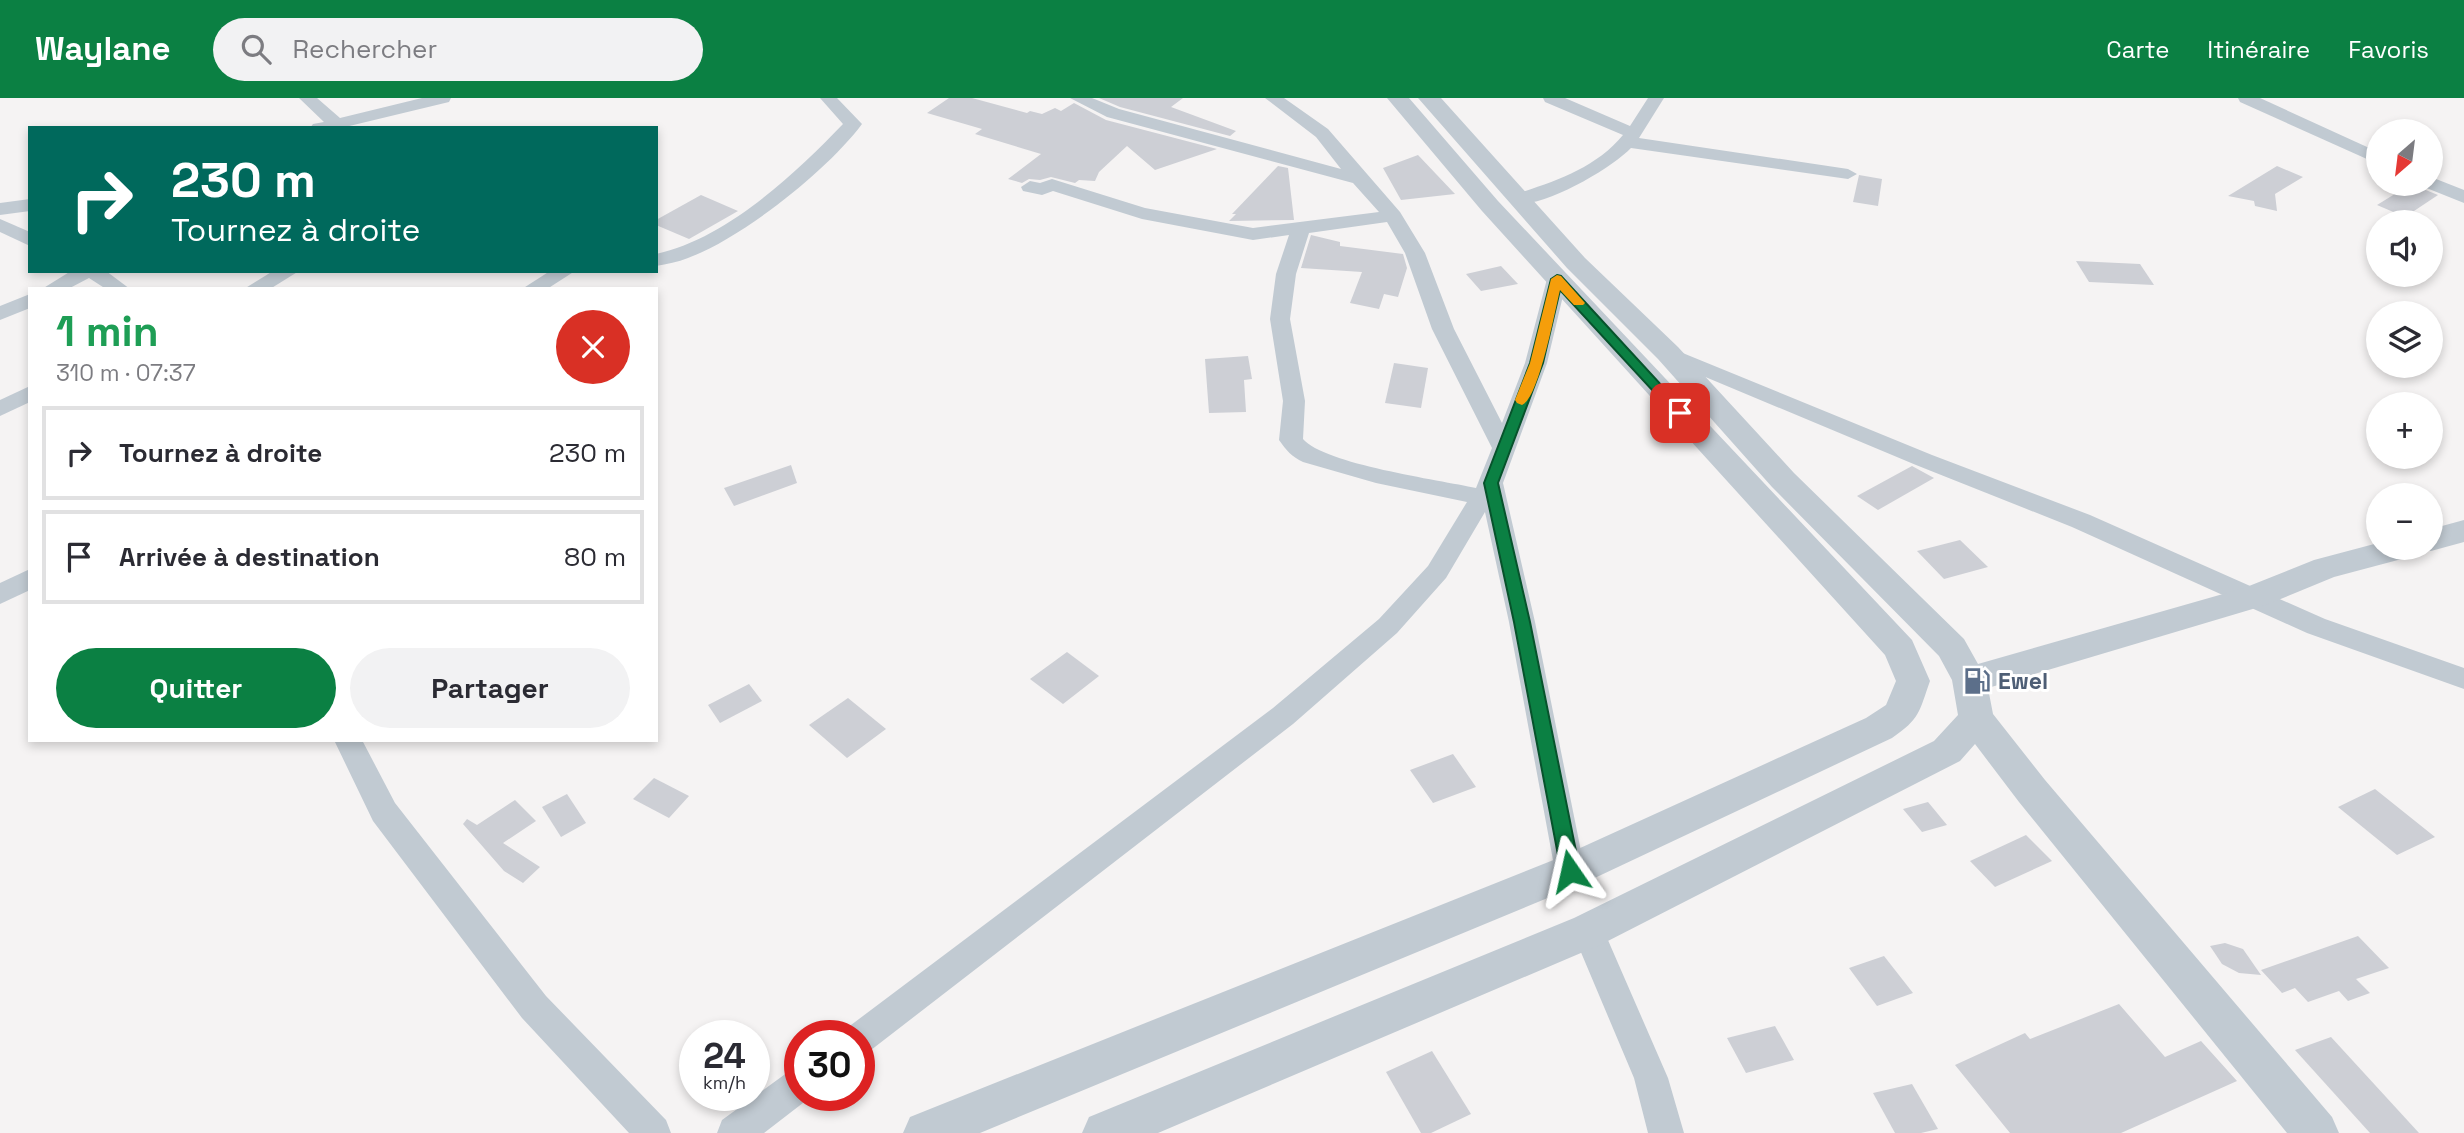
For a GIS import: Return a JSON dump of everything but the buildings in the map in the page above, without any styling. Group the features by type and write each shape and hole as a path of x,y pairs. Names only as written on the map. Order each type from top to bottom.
{"street":[{"path":"307,98 327,125 443,98"},
{"path":"658,260 681,257 716,239 821,158 853,124 828,98"},
{"path":"1078,98 1113,113 1359,179"},
{"path":"1273,98 1322,133 1359,179 1394,216 1415,253 1443,329 1504,448"},
{"path":"926,1133 1570,871 1879,728 1901,715 1913,681 1900,649 1490,206 1398,98"},
{"path":"1429,98 1576,263 1668,353 1783,480 1952,648 1969,680 1976,719 2032,791 2316,1133"},
{"path":"1551,98 1630,137 1848,174"},
{"path":"1520,199 1578,180 1630,137 1656,98"},
{"path":"2246,98 2366,153"},
{"path":"365,117 384,126"},
{"path":"1030,187 1042,189 1052,185 1142,213 1253,234 1394,216"},
{"path":"2443,188 2464,197"},
{"path":"28,206 0,222 28,239"},
{"path":"1301,228 1286,274 1280,319 1294,401 1291,440 1301,452 1311,457 1376,475 1487,490"},
{"path":"56,287 86,273"},
{"path":"93,273 117,287"},
{"path":"258,287 285,273"},
{"path":"536,287 561,273"},
{"path":"875,1028 1283,716 1388,626 1437,572 1487,490 1536,363 1557,279"},
{"path":"0,314 28,301"},
{"path":"1668,353 1924,460 2081,521 2316,626 2464,679"},
{"path":"0,409 28,394"},
{"path":"1487,490 1522,622 1570,871"},
{"path":"2443,537 2464,531"},
{"path":"1969,680 2255,597 2325,568 2366,557"},
{"path":"0,595 28,579"},
{"path":"1105,1133 1588,932 1947,751 1976,719"},
{"path":"349,742 384,813 534,1007 653,1133"},
{"path":"1588,932 1651,1079 1666,1133"},
{"path":"735,1133 784,1096"}],"slow traffic":[{"path":"1522,400 1536,363 1557,279 1578,303"}],"place":[{"name":"Ewel","path":"1977,681"}],"route":[{"path":"1570,871 1522,622 1491,483 1536,363 1557,279 1680,413"}]}
